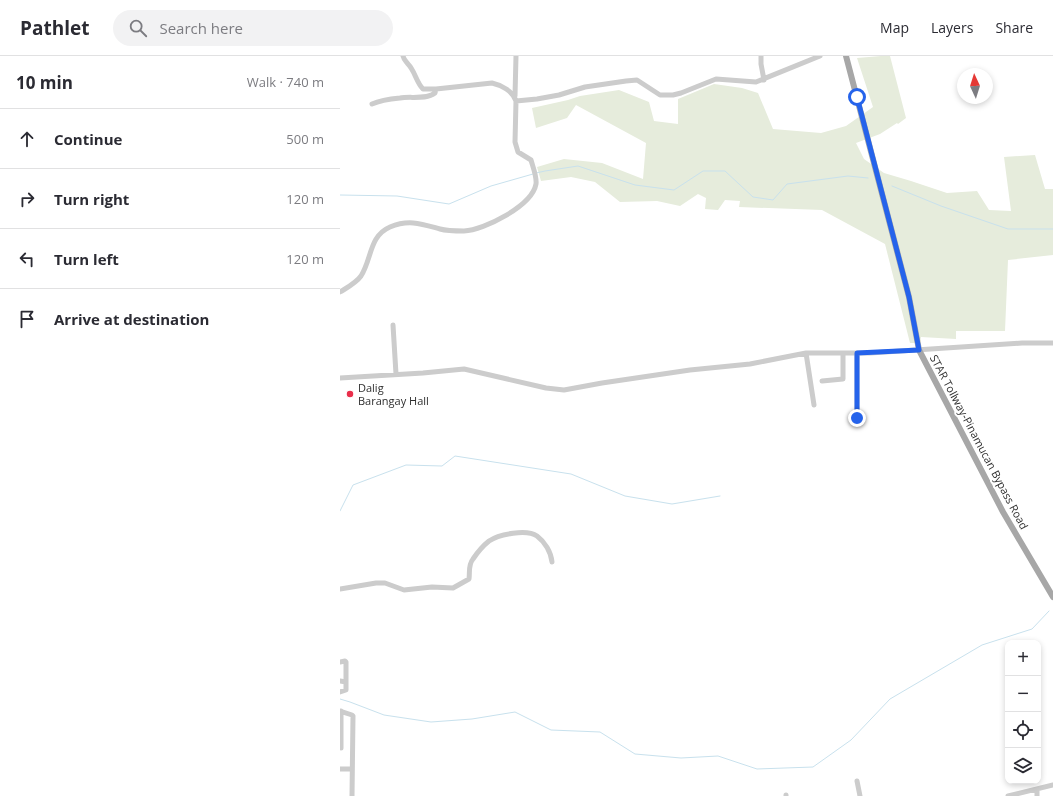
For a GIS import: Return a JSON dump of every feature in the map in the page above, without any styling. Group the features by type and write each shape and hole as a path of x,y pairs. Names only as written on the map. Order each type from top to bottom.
{"main road":[{"name":"STAR Tollway-Pinamucan Bypass Road","path":"846,56 909,297 919,350 1003,512 1053,597"}],"street":[{"path":"403,56 404,60 410,65 420,86 423,89 492,83 498,84 515,98 537,99 559,95 585,87 637,80 660,95 681,94 716,79 751,83 764,80 795,65 820,56"},
{"path":"340,292 356,282 365,270 375,239 389,228 416,222 435,227 440,230 465,231 476,229 508,215 520,206 533,191 536,184 531,160 518,152 515,142 516,56"},
{"path":"761,56 764,80"},
{"path":"372,104 380,101 400,98 429,96 435,92 436,89"},
{"path":"392,325 396,374"},
{"path":"340,378 441,372 464,368 546,388 564,390 586,385 690,370 754,364 806,353 844,354 1053,342"},
{"path":"806,353 814,405"},
{"path":"857,353 857,418"},
{"path":"822,380 844,379 844,354"},
{"path":"340,589 376,583 386,583 404,590 432,587 453,588 469,579 472,559 489,541 505,534 530,533 537,536 546,546 552,562"},
{"path":"340,662 346,662 343,682 346,690 344,692 340,692"},
{"path":"352,748 340,748 340,711 352,715 352,748 352,796"},
{"path":"340,769 352,769"},
{"path":"857,781 860,796"},
{"path":"1008,796 1015,796 1053,785"},
{"path":"1037,790 1037,796"}],"green space":[{"path":"890,56 906,118 880,134 856,143 864,159 884,173 947,193 977,191 989,210 1011,211 1004,157 1035,155 1045,189 1053,189 1053,255 1008,260 1005,331 956,331 956,339 921,337 920,343 910,343 885,244 822,210 739,207 740,201 725,200 718,210 705,209 706,198 698,194 680,206 657,201 620,202 595,182 571,177 541,181 537,167 564,159 602,163 643,179 646,143 576,105 567,118 536,128 532,108 580,96 619,90 649,102 654,121 678,124 678,99 714,84 742,88 758,93 773,129 821,133 846,126 873,107 857,58"}],"waterway":[{"path":"536,173 578,166 635,185 674,190 703,171 725,171 753,197 773,200 787,184 848,176 868,178"},
{"path":"340,195 397,196 449,204 491,186 533,174"},
{"path":"892,186 941,206 1008,229 1053,229"},
{"path":"340,511 353,485 406,465 442,466 455,456 571,474 625,496 672,504 720,496"},
{"path":"340,699 384,715 431,722 472,719 515,712 551,730 600,732 635,754 681,758 718,756 757,769 813,767 851,740 890,699 982,645 1032,629 1049,611"}],"place":[{"name":"Dalig Barangay Hall","path":"350,394"}],"route":[{"path":"857,97 909,297 919,350 857,353 857,418"}]}
